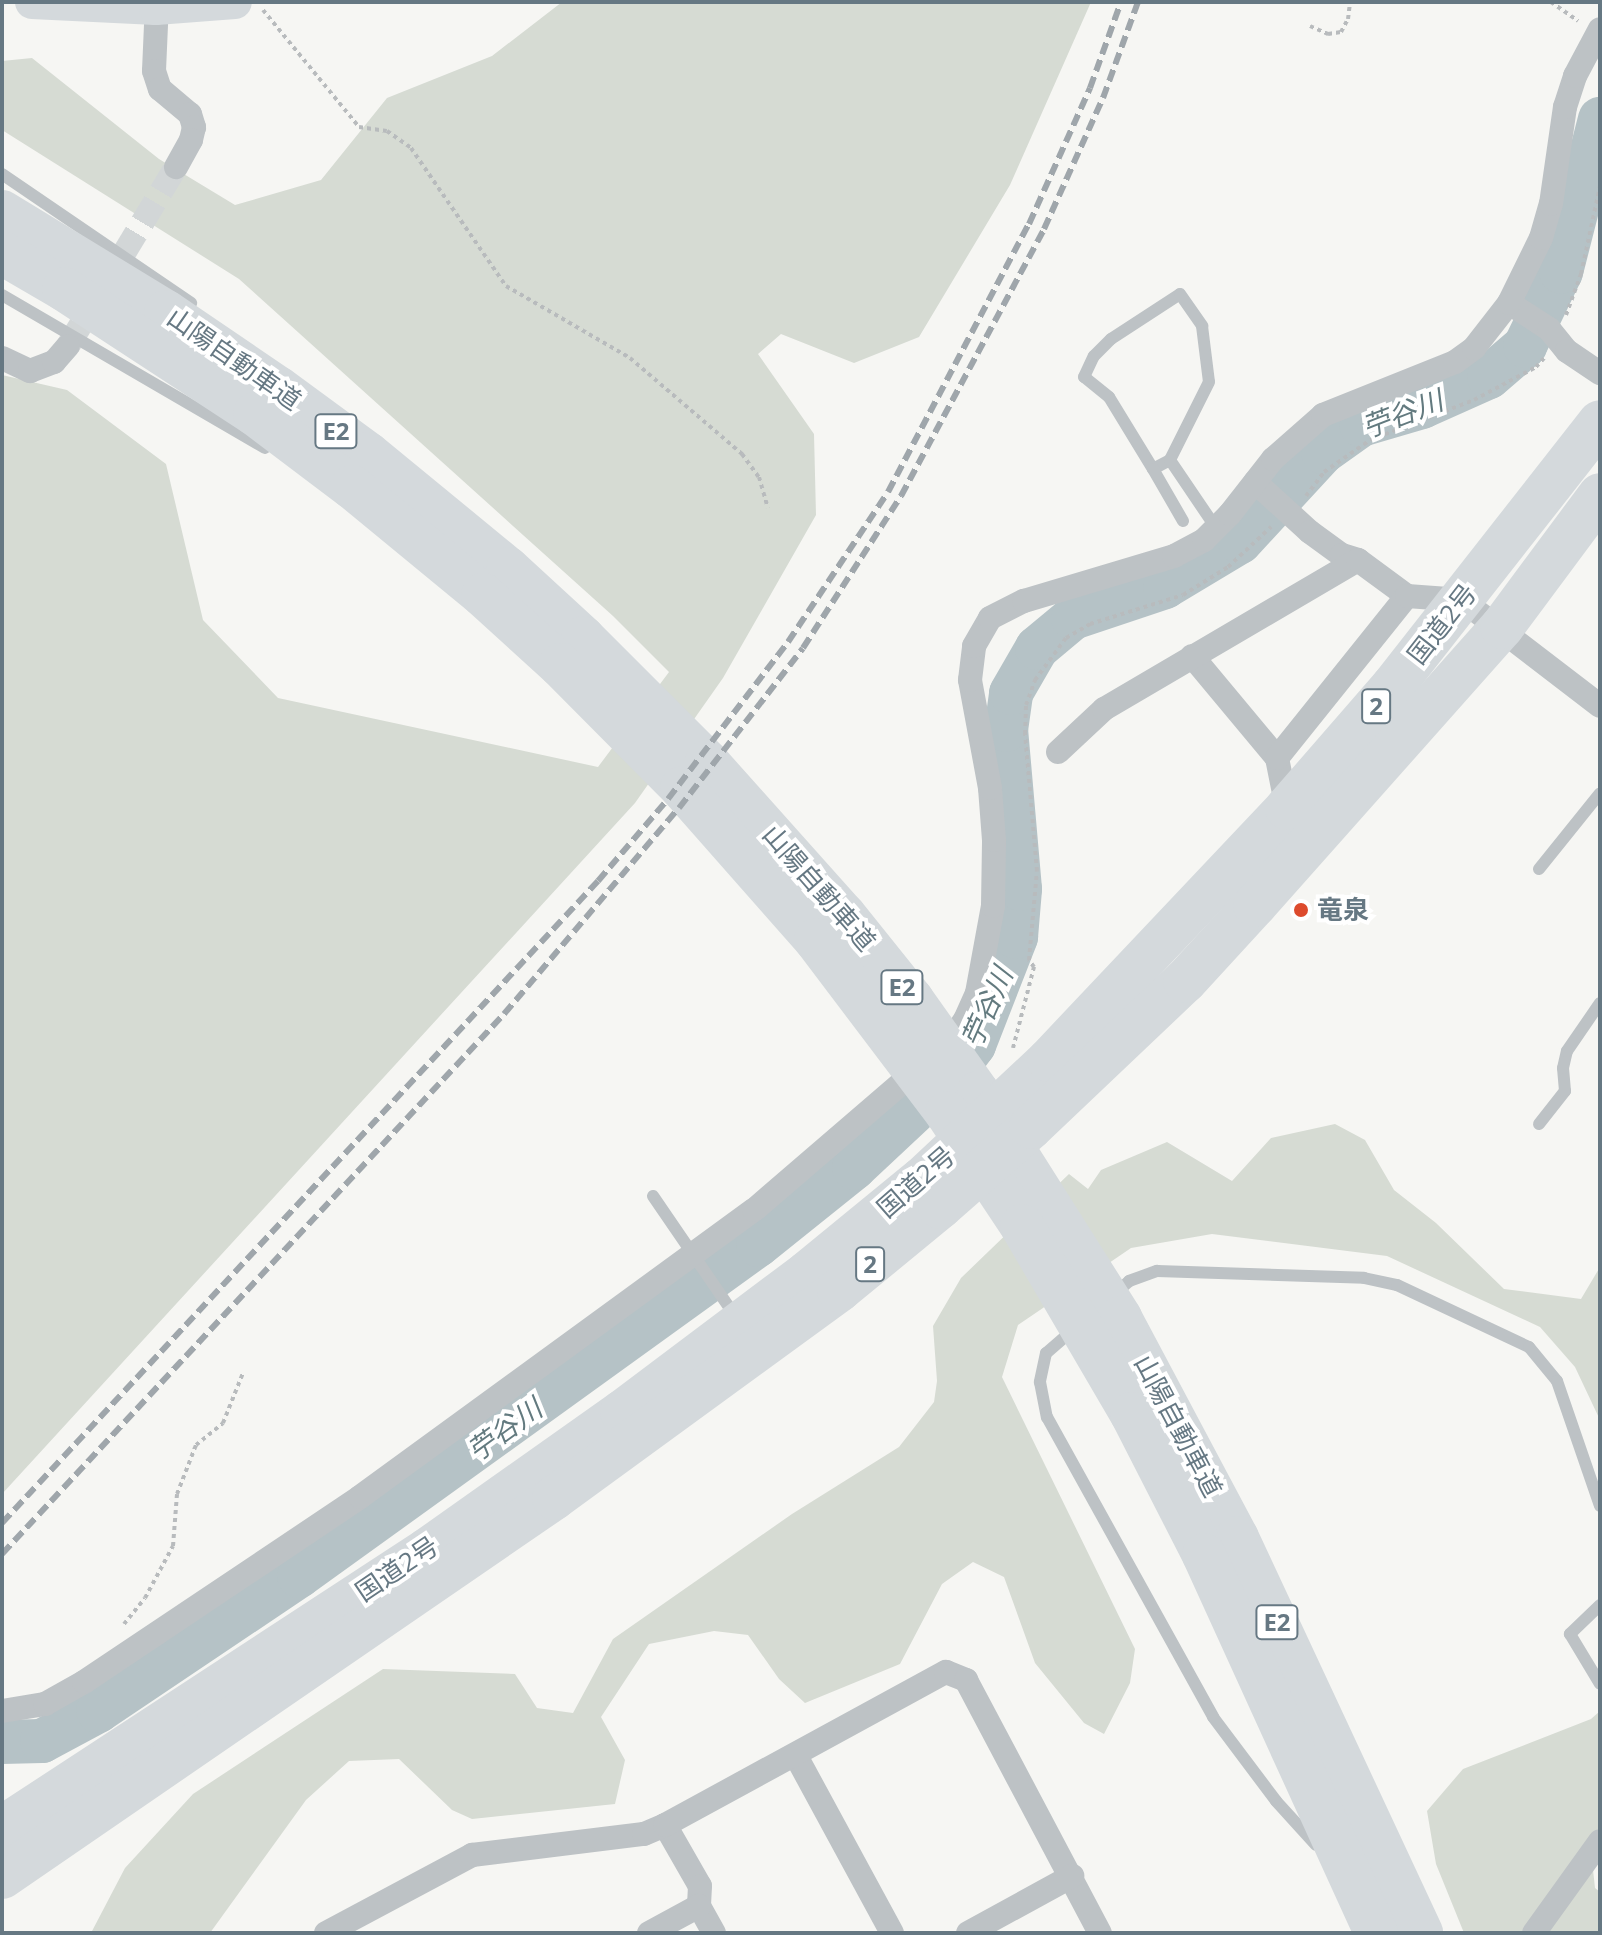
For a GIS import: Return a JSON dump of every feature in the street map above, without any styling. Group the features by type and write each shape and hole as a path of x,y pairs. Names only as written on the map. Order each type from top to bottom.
{"highway":[{"name":"山陽自動車道","path":"2,212 130,289 278,388 368,454 495,582 626,705 879,1019 947,1113 1013,1213 1105,1330 1237,1538 1421,1933"},
{"name":"山陽自動車道","path":"2,253 64,289 255,414 352,487 495,582"},
{"name":"国道2号","path":"2,1828 427,1550 731,1309 922,1179 1049,1060 1287,808 1393,686 1600,422"},
{"name":"国道2号","path":"2,1877 519,1523 839,1290 940,1207 1031,1127 1185,981 1338,816 1502,627 1600,495"},
{"name":"山陽自動車道","path":"1105,1330 1376,1933"}],"main road":[{"path":"32,2 156,5 235,2"}],"street":[{"path":"156,5 154,71 160,89 190,114 194,127 191,140 176,167"},
{"path":"2,1711 45,1704 84,1682 360,1497 695,1258 949,1042 965,1020 977,993 993,906 994,840 990,788 970,680 974,646 990,618 1024,601 1174,556 1204,540 1258,485 1296,436 1323,415 1455,362 1474,348 1513,306 1541,238 1551,204 1565,107 1575,76 1598,32"},
{"path":"1513,306 1549,329 1567,351 1600,373"},
{"path":"2,358 30,371 54,362 68,346"},
{"path":"1258,485 1342,555 1358,560 1407,596 1462,600 1502,627 1600,706"},
{"path":"1058,752 1104,709 1358,560"},
{"path":"1277,758 1407,596"},
{"path":"1192,656 1277,758 1287,808"},
{"path":"326,1933 472,1855 644,1834 796,1756 946,1672 966,1680 1100,1933"},
{"path":"796,1756 892,1933"},
{"path":"665,1825 700,1886 699,1906 714,1933"},
{"path":"1534,1933 1600,1841"},
{"path":"968,1933 1072,1876"},
{"path":"649,1933 699,1906"}],"lane":[{"path":"2,174 207,314"},
{"path":"1153,469 1170,460 1209,382 1202,326 1180,294 1111,339 1094,356 1084,377 1109,397 1183,521"},
{"path":"2,295 237,429 276,455"},
{"path":"369,437 495,582"},
{"path":"1170,460 1216,528"},
{"path":"353,508 495,582"},
{"path":"1539,869 1600,793"},
{"path":"1539,1124 1565,1091 1563,1068 1567,1051 1600,1003"},
{"path":"653,1196 731,1309"},
{"path":"1358,1892 1276,1801 1213,1717 1047,1417 1040,1382 1046,1353 1129,1281 1157,1271 1364,1278 1397,1285 1529,1347 1557,1381 1600,1506"},
{"path":"1600,1605 1570,1634 1600,1684"}],"path":[{"path":"256,2 359,127 387,131 411,148 506,286 630,358 742,454 759,477 768,508"},
{"path":"1310,26 1328,34 1341,32 1348,19 1350,2"},
{"path":"1551,2 1598,32"},
{"path":"118,1633 145,1598 173,1546 177,1494 196,1445 223,1423 243,1373"}],"shaded area":[{"path":"562,2 1091,2 1010,185 919,337 854,363 781,334 758,354 814,434 816,515 723,678 635,803 2,1494 2,375 67,390 166,464 203,620 278,698 598,767 669,672 613,616 239,279 2,130 2,61 32,58 159,159 235,205 321,180 387,98 492,56"},
{"path":"1335,1124 1365,1140 1394,1190 1436,1223 1504,1289 1581,1299 1600,1267 1600,1420 1575,1367 1540,1327 1387,1256 1212,1234 1131,1248 1018,1325 1002,1377 1135,1649 1130,1683 1104,1734 1084,1723 1035,1663 1004,1577 973,1562 942,1584 900,1664 805,1703 779,1679 748,1635 714,1631 649,1644 601,1717 625,1760 615,1804 472,1819 452,1810 399,1759 349,1761 306,1800 210,1933 91,1933 125,1868 193,1794 383,1669 515,1674 537,1708 573,1713 613,1639 792,1514 899,1447 934,1402 937,1381 933,1326 961,1278 1069,1174 1088,1189 1101,1170 1167,1142 1232,1181 1271,1138"},
{"path":"1600,1711 1600,1828 1590,1842 1595,1888 1600,1892 1600,1933 1464,1933 1436,1864 1427,1811 1463,1769 1591,1719"}],"waterway":[{"name":"苧谷川","path":"2,1742 42,1741 98,1711 299,1576 758,1245 854,1168 947,1081 974,1045 1016,937 1020,889 1006,730 1011,693 1037,648 1073,618 1165,587 1240,542 1323,452 1361,425 1422,407 1489,377 1525,346 1561,272 1600,119"}],"tunnel":[{"path":"68,346 176,167"}],"railway":[{"path":"2,1523 598,881 668,799 788,642 888,492 1029,224 1090,88 1121,2"},
{"path":"2,1554 504,1014 679,808 803,648 901,496 1044,229 1103,98 1138,2"}],"place":[{"name":"竜泉","path":"1301,910"}]}
